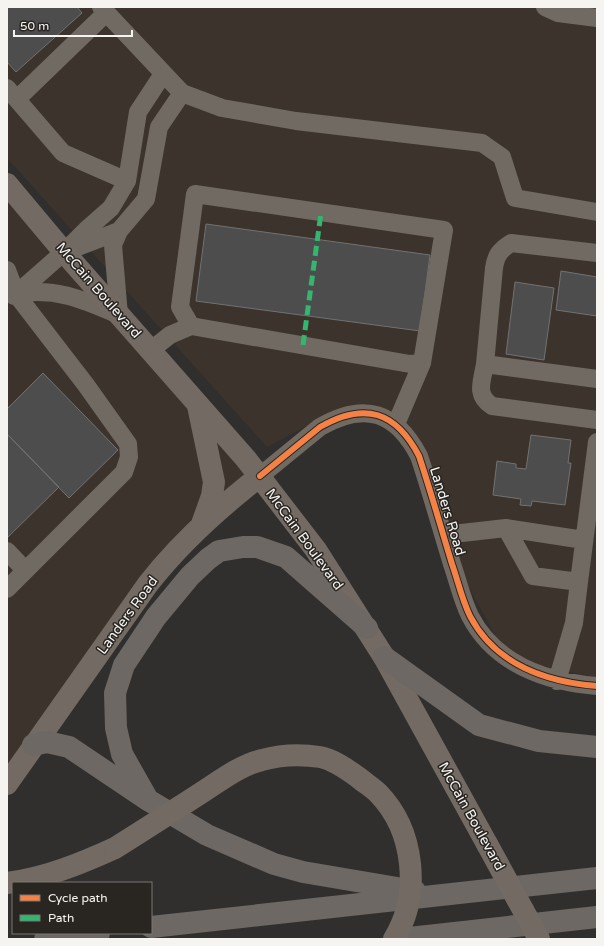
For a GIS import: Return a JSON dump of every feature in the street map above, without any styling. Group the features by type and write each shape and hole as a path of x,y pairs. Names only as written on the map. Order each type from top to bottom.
{"highway":[{"path":"148,800 122,754 116,728 115,693 124,665 156,617 185,582 208,559 219,551 243,547 267,549 286,557 367,628"},
{"path":"384,657 479,725 539,741 597,746"},
{"path":"34,745 47,742 69,746 148,800 207,835 274,864 303,872 441,895"},
{"path":"152,927 597,878"},
{"path":"400,939 597,918"},
{"path":"45,939 90,934"}],"main road":[{"name":"McCain Boulevard","path":"7,184 64,252 198,403 260,476 316,550 367,628 384,657 539,939"},
{"path":"198,403 214,482 212,496 201,527"},
{"name":"Landers Road","path":"7,784 148,584 168,560 201,527 260,476"},
{"path":"14,882 29,880 80,864 115,848 241,769 261,760 291,756 321,757 347,769 378,793 394,815 407,844 411,869 408,910 402,926 394,939"}],"street":[{"path":"545,7 558,13 597,18"},
{"path":"127,181 63,153 12,93 103,10 182,93 222,108 296,121 482,144 502,157 515,198 597,212"},
{"path":"12,298 111,208 127,181 138,112 163,74"},
{"path":"12,298 59,293 80,298 119,315 113,245 119,231 146,199 159,128 182,93"},
{"path":"191,326 180,307 195,194 444,230 422,363 396,424"},
{"path":"64,252 119,231"},
{"path":"597,253 511,243 501,249 495,259 481,394 485,401 492,406 597,420"},
{"path":"7,270 12,298 86,385 128,444 129,457 124,472 7,589"},
{"path":"151,350 170,335 191,326 410,364 422,363"},
{"path":"485,364 597,379"},
{"name":"Landers Road","path":"260,476 320,427 331,420 343,416 362,413 378,415 396,424 410,439 419,456 467,608 480,631 496,650 520,668 557,680 597,686"},
{"path":"557,680 574,623 597,442"},
{"path":"444,535 506,528 584,540"},
{"path":"506,528 533,576 579,582"},
{"path":"7,551 25,570"}],"shaded area":[{"path":"7,7 597,7 597,678 508,659 448,549 418,438 368,408 333,412 267,447 7,158"},
{"path":"7,198 254,482 148,584 7,782"}],"building":[{"path":"7,7 77,7 82,13 16,72 7,62"},
{"path":"206,224 430,255 420,331 196,301"},
{"path":"561,271 597,277 597,316 556,310"},
{"path":"515,282 554,288 544,360 506,354"},
{"path":"43,373 118,450 69,498 7,434 7,409"},
{"path":"7,434 59,487 7,538"},
{"path":"531,435 571,440 568,463 571,463 565,505 532,501 531,506 520,505 521,499 493,495 497,461 516,464 516,468 526,469"}],"marked path":[{"path":"303,345 321,213"}],"cycle path":[{"path":"260,476 320,427 336,419 351,414 365,413 378,415 389,421 400,429 410,441 419,456 462,597 470,616 481,633 493,647 524,668 559,680 597,686"}]}
